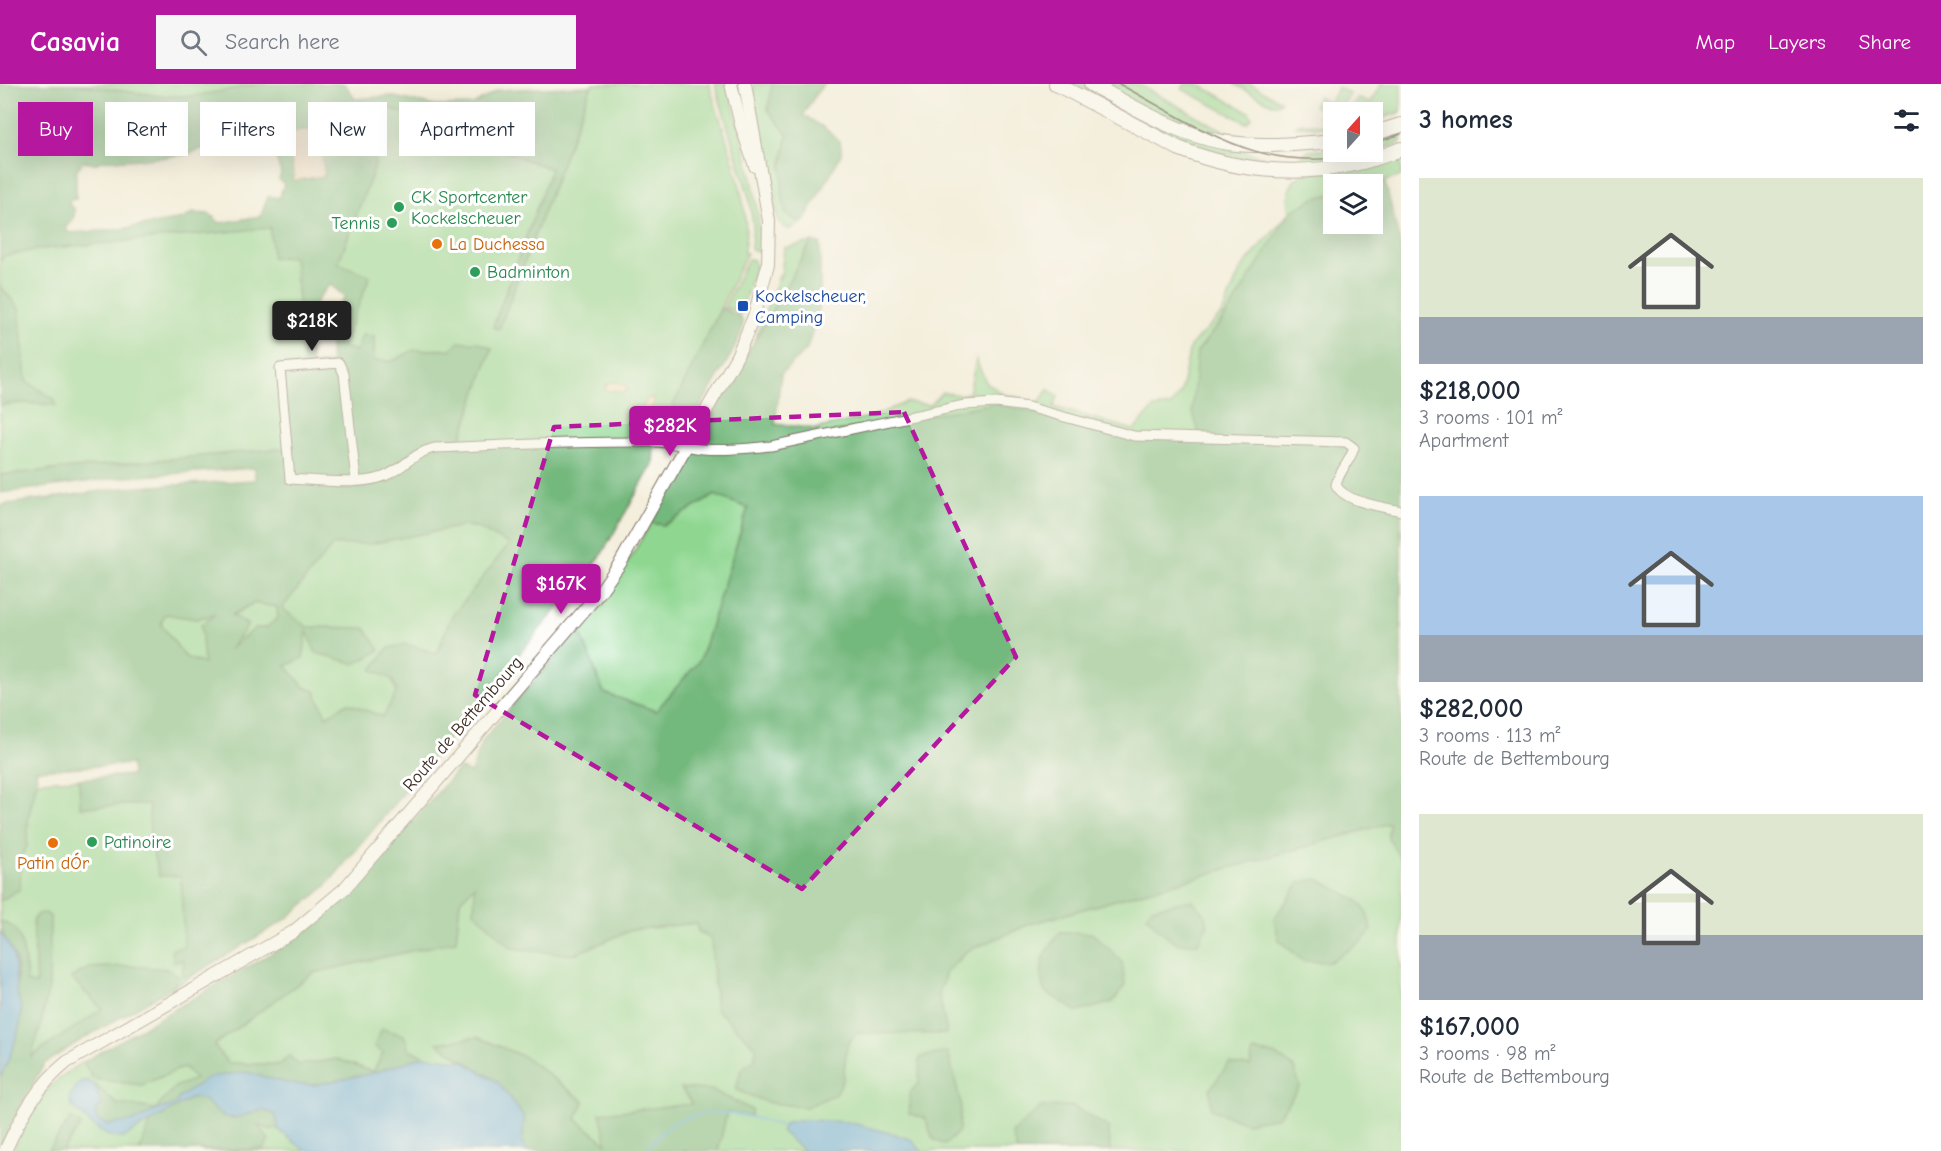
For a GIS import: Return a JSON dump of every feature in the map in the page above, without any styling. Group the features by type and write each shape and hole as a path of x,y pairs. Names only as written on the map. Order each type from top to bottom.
{"main road":[{"name":"Route de Bettembourg","path":"731,84 746,144 762,184"},
{"name":"Route de Bettembourg","path":"6,1151 29,1102 51,1075 67,1062 293,932 344,889 599,593 621,562 737,356 754,315 769,256 769,221 745,84"},
{"path":"1056,84 1178,148 1199,157 1241,167 1276,171 1321,169 1362,161 1401,148"},
{"path":"1091,84 1160,121 1209,139 1257,145 1323,142"},
{"path":"1383,131 1401,125"}],"street":[{"path":"356,480 344,374 339,363 280,368 290,479 356,480 376,480 390,474 418,452 434,448 541,443 656,442 686,444 703,449 771,446 964,405 996,403 1028,407 1134,436 1346,442 1354,448 1352,458 1335,485 1339,492 1359,501 1401,511"}],"highlighted area":[{"path":"904,412 1016,657 802,889 475,695 554,427"}],"shaded area":[{"path":"308,129 308,156 322,156 325,177 293,181 290,156 296,156 296,131"}],"green space":[{"path":"0,84 73,84 160,96 195,96 261,84 345,84 355,99 390,96 417,102 399,102 399,112 389,108 387,112 387,102 308,102 308,129 296,131 296,102 200,102 200,150 188,154 188,102 105,102 105,156 171,156 106,160 94,164 83,161 76,171 76,199 70,200 69,204 75,210 73,220 65,228 69,233 115,230 183,219 193,213 210,214 220,223 261,216 268,196 279,198 284,184 279,180 281,173 276,156 290,156 294,181 325,176 322,156 375,156 375,166 338,263 370,276 342,347 356,351 363,334 374,337 374,361 393,361 414,350 449,350 459,342 478,342 492,348 458,446 655,442 721,308 740,316 743,323 732,353 685,433 654,447 653,464 600,557 326,886 285,920 197,973 182,976 184,960 173,962 172,949 184,947 181,876 159,876 150,840 149,804 80,807 79,779 132,775 131,764 36,770 37,781 28,818 27,846 21,857 20,889 0,901 0,505 124,488 255,480 255,468 125,477 0,493 0,475 287,448 280,368 304,366 294,257 272,258 270,228 41,249 4,256 0,261","holes":["330,284 345,297 328,319 331,363 311,365 308,322 320,296","463,526 476,527 509,544 450,619 437,654 405,644 387,649 372,670 392,679 397,692 383,717 348,703 326,716 315,691 304,687 286,666 303,658 307,632 316,653 355,664 380,650 365,628 307,627 282,608 333,545 369,544","253,603 277,607 278,618 266,628 255,628 229,650 248,625 232,615","165,614 196,619 215,614 201,625 204,664 185,657 161,624"]},
{"path":"74,84 261,84 195,96 160,96"},
{"path":"592,84 709,84 741,192 746,235 743,252 747,253 656,442 458,447 492,348 414,350 393,361 374,361 374,336 356,351 342,347 370,276 338,264 375,167 375,156 387,156 387,112 389,108 399,112 399,156 516,156 551,169 493,327 499,329"},
{"path":"715,84 728,84 754,188 760,252 752,250 751,247 753,225 749,198"},
{"path":"754,84 772,84 768,110 788,135 781,167 797,221 804,221 791,229 785,228 778,221 771,181 755,118"},
{"path":"772,84 825,84 803,115 840,141 842,153 804,221 797,221 786,214 782,174 788,135 768,110"},
{"path":"1065,84 1082,84 1139,115 1270,160 1241,158 1181,143"},
{"path":"1100,84 1138,84 1224,131 1244,138 1274,137 1244,141 1187,128"},
{"path":"1185,84 1198,84 1249,112 1252,118 1247,123 1241,120 1182,89"},
{"path":"1234,84 1250,84 1281,101 1272,104"},
{"path":"1381,84 1401,84 1401,112 1383,118 1383,102 1371,102"},
{"path":"591,86 499,329 493,327 551,169 516,156 535,156 535,102 478,102 498,90"},
{"path":"1338,87 1350,94 1344,102 1330,102"},
{"path":"1318,97 1327,102 1323,102 1323,114 1318,116 1321,110 1313,105"},
{"path":"1301,123 1323,124 1323,127 1296,126"},
{"path":"1401,131 1401,143 1383,149 1383,137"},
{"path":"1323,150 1323,162 1335,162 1295,163 1308,151"},
{"path":"1401,154 1401,176 1383,182 1383,174 1323,174 1323,196 1315,198 1197,352 1201,439 822,434 816,429 874,416 906,402 930,405 942,392 959,395 969,393 976,360 986,382 1003,394 1039,403 1048,389 1058,397 1054,407 1134,430 1154,408 1171,406 1181,392 1190,346 1222,314 1241,269 1290,212 1289,191 1293,182 1301,175 1363,162 1383,162 1383,158"},
{"path":"1383,182 1385,182 1401,247 1401,396 1396,404 1401,407 1401,860 1388,837 1389,823 1030,924 967,951 946,972 939,994 947,1034 856,1033 847,1045 843,1080 836,1094 806,1107 769,1103 736,1090 741,1069 755,1059 756,1047 716,1009 711,939 698,931 696,923 631,930 573,955 511,948 474,911 475,885 460,901 456,941 313,973 214,1045 228,1063 279,1065 289,1056 299,1065 337,1059 373,1072 383,1053 374,1046 382,1029 404,1035 409,1049 424,1056 373,1073 314,1085 287,1083 246,1072 180,1097 174,1105 156,1110 138,1120 108,1125 97,1120 95,1111 102,1105 95,1085 117,1104 156,1109 175,1087 195,1079 184,1067 142,1085 93,1079 83,1062 298,938 347,897 459,768 471,773 483,740 579,629 604,693 656,711 700,660 748,508 715,495 664,525 651,523 811,242 820,243 820,305 807,349 781,374 775,424 816,429 822,434 996,403 1134,436 1201,438 1192,411 1197,352 1226,316 1290,212 1315,198 1323,196 1323,234 1383,234"},
{"path":"270,228 294,257 304,366 287,448 0,475 0,405 22,403 55,405 55,400 26,381 19,309 0,286 0,261 3,256 41,249"},
{"path":"811,242 754,341 779,276 781,276 784,248"},
{"path":"748,259 754,260 755,267 741,313 724,307"},
{"path":"0,286 19,308 26,381 55,400 56,405 22,403 0,405"},
{"path":"715,495 748,508 700,660 656,711 604,693 579,629 608,595 651,523 664,525"},
{"path":"463,526 476,527 510,544 450,619 437,654 405,644 392,679 397,693 383,717 348,703 326,716 315,691 304,687 285,666 307,630 365,628 307,627 281,608 333,544 369,544"},
{"path":"253,603 277,607 278,618 226,653 248,625 232,616"},
{"path":"217,613 205,664 185,657 161,624 165,614 196,619"},
{"path":"79,779 81,807 149,804 151,840 181,875 184,948 173,962 184,960 183,976 197,973 171,988 179,977 128,966 89,968 72,977 103,1009 30,1057 40,1028 49,986 50,916 37,971 37,984 27,983 20,938 13,927 0,921 0,901 20,888 21,857 27,846 28,818 37,781"},
{"path":"1390,823 1388,837 1401,860 1401,1151 718,1151 727,1112 750,1116 681,1089 693,1104 608,1145 576,1119 584,1101 525,1057 438,1043 463,1061 424,1056 409,1049 383,1053 373,1072 337,1059 299,1065 228,1063 213,1045 313,973 456,941 460,901 476,884 573,955 631,930 696,923 698,931 711,938 716,1009 756,1046 755,1059 843,1080 847,1045 856,1033 946,1033 939,994 946,972 967,951 1030,924"},
{"path":"1318,879 1357,900 1366,911 1372,930 1361,942 1330,962 1303,961 1279,940 1274,919 1299,883"},
{"path":"1192,900 1204,913 1208,924 1198,943 1178,944 1157,928 1147,916 1151,908"},
{"path":"45,913 50,916 49,986 31,1057 102,1009 71,978 89,968 128,966 168,969 179,977 171,988 45,1063 0,1148 0,1077 14,1044 21,1017 21,1005 17,991 16,963 0,921 13,927 17,932 24,954 27,983 36,984 33,921 37,914"},
{"path":"1060,932 1092,933 1122,961 1125,985 1113,1002 1078,1012 1044,991 1041,974 1043,960"},
{"path":"477,1037 525,1057 584,1102 576,1119 607,1144 600,1113 692,1104 681,1088 712,1090 752,1110 750,1116 727,1112 718,1151 528,1151 522,1144 524,1117 498,1082 437,1043"},
{"path":"1253,1051 1274,1054 1294,1067 1300,1086 1278,1117 1246,1123 1211,1109 1210,1089 1229,1063 1250,1066"},
{"path":"948,1052 961,1104 959,1131 945,1145 933,1139 925,1118 909,1114 910,1092 919,1083 920,1057"},
{"path":"83,1062 93,1079 142,1085 184,1067 196,1080 175,1087 156,1109 117,1104 86,1080 71,1105 95,1125 123,1138 152,1120 139,1151 62,1151 80,1125 71,1118 48,1151 14,1150 33,1110 47,1090 68,1071"},
{"path":"193,1097 203,1099 224,1117 234,1118 263,1110 276,1115 278,1129 258,1125 269,1140 264,1149 139,1151 152,1120"},
{"path":"1072,1106 1109,1128 1110,1151 1017,1151 1012,1133 1041,1107"},
{"path":"71,1118 81,1125 62,1151 48,1151"},
{"path":"257,1124 269,1129 278,1129 304,1151 201,1151 264,1149"}],"sand":[{"path":"615,382 627,386 627,390 622,393 615,390 604,390 608,383"},
{"path":"648,398 654,398 654,403 647,417 642,419 638,415"}],"water":[{"path":"0,932 13,955 21,1011 14,1045 0,1077"},
{"path":"424,1056 463,1061 498,1082 524,1117 522,1144 528,1151 304,1151 278,1129 276,1115 263,1110 234,1118 224,1117 203,1099 193,1097 123,1138 101,1132 71,1105 70,1096 80,1082 86,1080 95,1085 102,1105 95,1111 97,1120 108,1125 138,1120 156,1110 174,1105 180,1097 209,1077 246,1072 287,1083 314,1085 373,1073"},
{"path":"807,1120 848,1122 886,1132 910,1139 922,1151 804,1151 781,1131 786,1122"}],"waterway":[{"path":"646,1151 660,1134 675,1123 691,1116 726,1113 782,1126"}],"tram line":[{"path":"1119,84 1209,133 1238,145 1267,154 1298,159 1323,158"},
{"path":"1383,140 1401,134"}],"place":[{"name":"CK Sportcenter Kockelscheuer","path":"399,207"},
{"name":"Tennis","path":"392,223"},
{"name":"La Duchessa","path":"437,244"},
{"name":"Badminton","path":"475,272"},
{"name":"Kockelscheuer, Camping","path":"743,306"},
{"name":"Patinoire","path":"92,842"},
{"name":"Patin dÓr","path":"53,843"}]}
